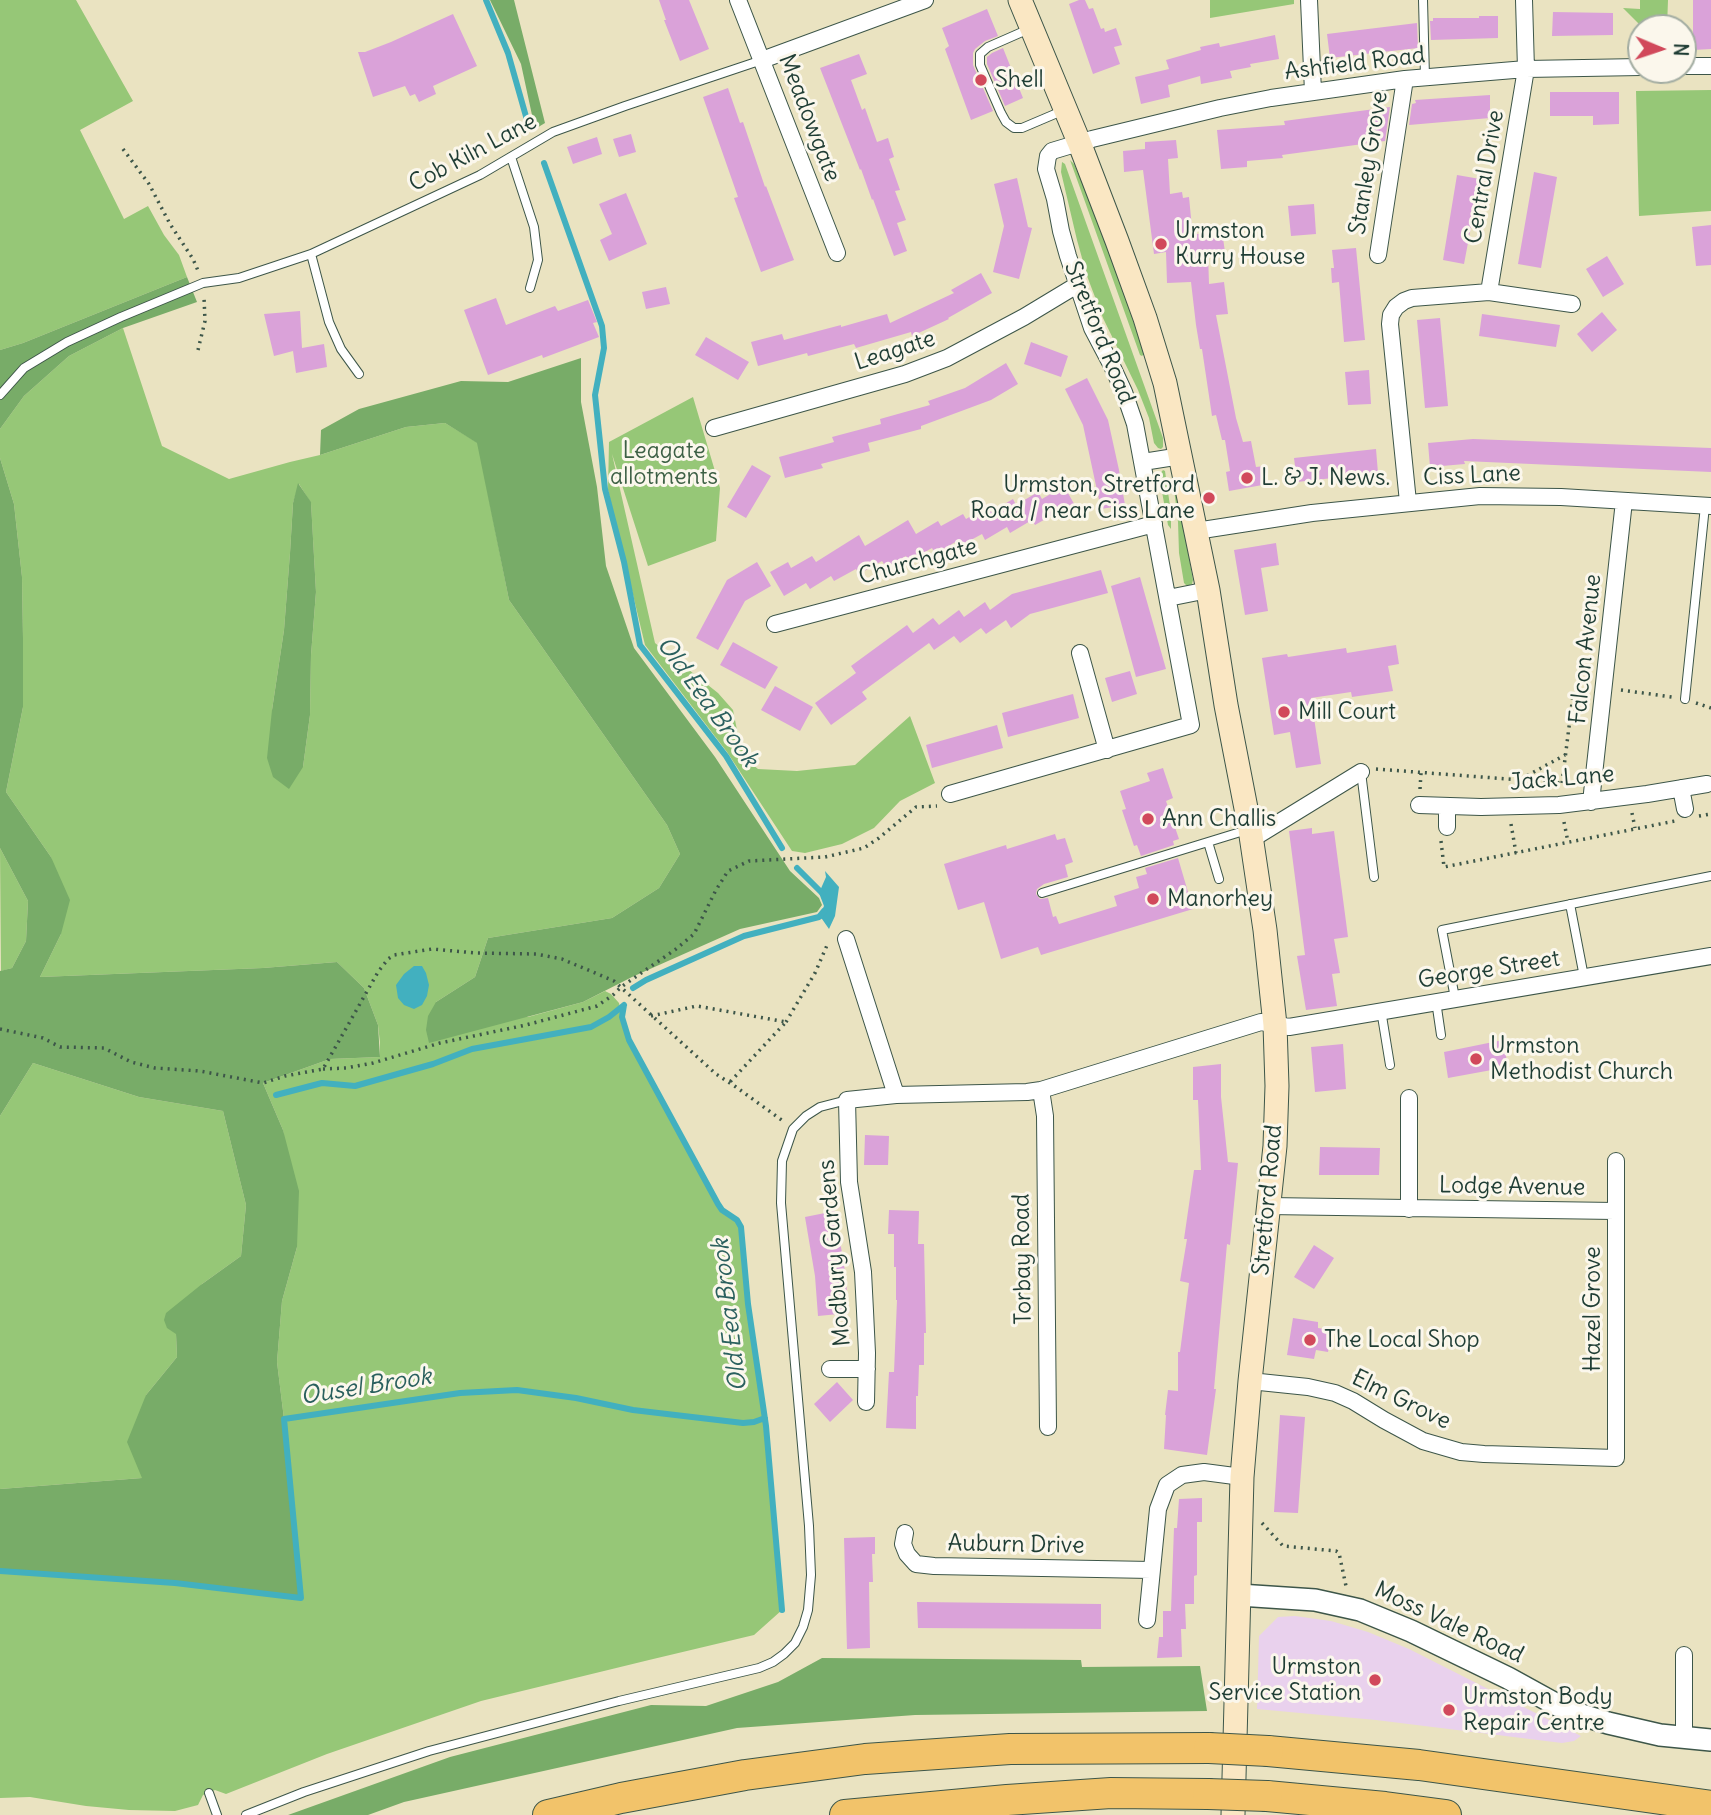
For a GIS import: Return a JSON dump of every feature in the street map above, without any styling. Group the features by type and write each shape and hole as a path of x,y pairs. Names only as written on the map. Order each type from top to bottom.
{"highway":[{"path":"548,1815 621,1798 745,1775 865,1759 1010,1749 1209,1748 1268,1751 1419,1765 1711,1806"},
{"path":"845,1815 1111,1793 1267,1796 1446,1815"}],"main road":[{"name":"Stretford Road","path":"1020,0 1079,142 1145,318 1165,383 1208,590 1265,930 1275,1025 1276,1122 1242,1476 1233,1815"}],"street":[{"name":"Meadowgate","path":"738,0 837,253"},
{"path":"762,60 925,0"},
{"path":"1309,0 1313,92"},
{"name":"Central Drive","path":"1489,292 1526,69 1524,0"},
{"name":"Ashfield Road","path":"1079,142 1220,108 1405,79 1526,69 1627,67"},
{"name":"Stanley Grove","path":"1378,255 1405,79"},
{"name":"Stretford Road","path":"1079,142 1052,151 1048,156 1046,169 1061,231 1092,328 1124,392 1135,424 1191,725 1107,750"},
{"name":"Leagate","path":"713,428 905,374 947,359 1077,285"},
{"path":"1408,502 1390,324 1396,307 1412,298 1489,292 1572,304"},
{"path":"1143,462 1181,456"},
{"name":"Ciss Lane","path":"1196,531 1282,517 1480,496 1520,495 1708,506"},
{"name":"Falcon Avenue","path":"1592,793 1624,501"},
{"name":"Churchgate","path":"775,624 1154,524"},
{"path":"1168,598 1208,590"},
{"path":"950,794 1107,750 1080,653"},
{"path":"1251,834 1361,772"},
{"name":"Jack Lane","path":"1419,805 1561,809 1592,793 1707,784"},
{"path":"1681,788 1690,815"},
{"path":"1447,806 1447,827"},
{"path":"839,937 897,1095"},
{"name":"George Street","path":"1275,1025 1289,1027 1711,956"},
{"path":"847,1100 897,1095 1013,1094 1041,1090 1261,1023 1275,1025"},
{"name":"Torbay Road","path":"1041,1090 1045,1116 1048,1427"},
{"name":"Lodge Avenue","path":"1409,1098 1409,1209"},
{"name":"Modbury Gardens","path":"847,1100 849,1182 863,1272 866,1402"},
{"name":"Hazel Grove","path":"1616,1161 1616,1458"},
{"name":"Lodge Avenue","path":"1268,1206 1615,1211"},
{"path":"831,1369 867,1369"},
{"name":"Elm Grove","path":"1250,1381 1308,1387 1335,1393 1423,1441 1461,1452 1616,1458"},
{"path":"1147,1620 1158,1509 1167,1485 1182,1475 1204,1472 1242,1476"},
{"name":"Auburn Drive","path":"905,1533 903,1544 916,1564 1151,1570"},
{"name":"Moss Vale Road","path":"1239,1595 1315,1600 1375,1615 1582,1715 1636,1730 1711,1740"},
{"path":"1684,1655 1684,1738"}],"lane":[{"path":"1423,0 1425,77"},
{"path":"1032,28 988,47 980,54 980,65 1001,113 1006,122 1014,128 1022,128 1065,110"},
{"name":"Cob Kiln Lane","path":"0,395 24,368 67,342 121,317 204,283 239,278 311,254 480,175 553,132 762,60"},
{"path":"510,157 534,227 538,260 530,288"},
{"path":"311,254 329,322 341,349 359,374"},
{"path":"1685,699 1708,506"},
{"path":"1361,772 1374,877"},
{"path":"1042,893 1208,842 1251,834"},
{"path":"1208,842 1219,879"},
{"path":"1455,998 1442,930 1711,876"},
{"path":"1570,904 1584,977"},
{"path":"1436,1001 1441,1035"},
{"path":"1381,1010 1390,1065"},
{"path":"246,1815 316,1788 429,1751 606,1704 752,1670 773,1662 795,1643 808,1610 811,1575 781,1203 782,1161 793,1129 806,1116 820,1107 847,1100"},
{"path":"209,1793 216,1815"}],"path":[{"path":"123,149 149,184 204,283 205,321 198,350"},
{"path":"1605,688 1664,695 1711,708"},
{"path":"1568,842 1561,809 1573,695"},
{"path":"1519,780 1565,755"},
{"path":"1361,772 1367,769 1562,783 1592,793"},
{"path":"0,1029 43,1038 60,1047 104,1048 131,1062 155,1068 200,1071 263,1083 323,1069 373,1063 440,1043 597,1006 694,934 727,871 749,861 825,857 864,848 916,807 942,806 950,794"},
{"path":"1632,813 1635,829"},
{"path":"1447,827 1440,832 1444,867 1635,829 1690,815 1711,814"},
{"path":"1511,822 1516,853"},
{"path":"729,1083 786,1022 839,937"},
{"path":"323,1069 383,965 394,955 437,949 536,954 562,959 607,977 716,1074 793,1129"},
{"path":"651,1016 697,1006 786,1022"},
{"path":"1240,1521 1263,1523 1283,1546 1339,1553 1346,1587 1344,1606"}],"shaded area":[{"path":"1295,1616 1331,1621 1368,1632 1409,1649 1581,1736 1574,1741 1562,1743 1376,1720 1257,1709 1259,1636 1278,1617"}],"green space":[{"path":"0,0 76,0 133,101 80,130 124,219 148,206 179,255 187,277 0,350"},
{"path":"490,0 514,0 545,123 535,129 521,64"},
{"path":"1210,0 1294,0 1294,4 1210,18"},
{"path":"1640,0 1668,0 1668,14 1629,14 1623,8 1640,9"},
{"path":"1711,90 1711,211 1639,216 1636,91"},
{"path":"1070,160 1092,205 1119,276 1144,354 1142,356 1140,355"},
{"path":"1062,162 1065,164 1163,438 1161,449 1154,443 1149,418 1138,390 1103,318 1087,276 1061,172"},
{"path":"187,277 197,302 123,328 69,356 24,396 0,429 0,350"},
{"path":"123,328 162,446 229,479 320,455 406,427 445,423 478,443 509,600 667,825 680,854 659,888 612,918 488,938 475,977 436,1002 528,1017 583,1002 605,991 619,1003 629,1040 718,1204 737,1220 741,1227 748,1304 766,1426 782,1610 754,1635 481,1701 327,1754 226,1794 215,1790 203,1795 198,1805 175,1811 86,1806 30,1797 0,1798 0,1571 175,1583 301,1598 277,1362 282,1301 297,1247 283,1130 263,1083 330,1059 380,1057 380,1043 378,1025 364,988 337,962 263,968 40,977 61,934 51,857 6,792 23,707 22,577 14,504 0,458 0,429 24,396 69,356","holes":["299,484 311,503 316,592 310,715 303,767 272,710 284,630 293,503"]},
{"path":"581,358 581,402 597,487 606,566 634,648 715,757 790,871 819,898 822,905 817,912 740,929 583,1002 429,1043 426,1030 428,1016 436,1002 475,977 488,938 612,918 659,888 680,854 667,825 509,600 477,443 445,423 406,427 320,455 321,430 359,409 461,381 508,382"},
{"name":"Leagate allotments","path":"693,397 720,488 716,541 648,566 612,454 655,643 718,693 733,710 746,759 758,769 797,771 855,765 910,716 935,783 900,801 874,828 842,844 805,853 792,851 727,752 645,645 608,490 609,442"},
{"path":"0,458 14,504 22,577 23,707 6,792 51,857 70,900 61,934 40,977 263,968 337,962 364,988 378,1025 380,1057 330,1059 263,1083 283,1130 299,1191 297,1247 282,1301 277,1362 301,1598 175,1583 0,1571 0,1489 142,1478 127,1442 146,1395 177,1357 176,1334 167,1328 164,1320 166,1313 241,1256 246,1205 223,1111 139,1097 33,1063 0,1116 0,971 12,968 26,941 28,901 0,848"},
{"path":"1163,470 1171,513 1171,529 1159,475"},
{"path":"1172,472 1193,580 1192,584 1187,586 1184,583 1179,553"},
{"path":"298,483 311,502 316,592 310,715 303,767 289,789 273,777 267,758 284,630 293,503"},
{"path":"0,848 28,901 26,941 12,968 1,971"},
{"path":"33,1063 139,1097 223,1111 246,1205 241,1256 202,1284 176,1334 177,1357 146,1395 142,1478 0,1489 0,1116"},
{"path":"822,1658 1081,1660 1082,1667 1200,1666 1207,1711 915,1715 737,1728 404,1802 368,1815 288,1815 450,1757 651,1705 706,1706 778,1682"}],"water":[{"path":"825,871 839,887 835,916 829,929 819,917 824,906 819,893 826,877"},
{"path":"414,966 422,966 429,985 422,1005 414,1009 404,1005 398,998 396,985"}],"building":[{"path":"659,0 689,0 709,49 680,61"},
{"path":"1085,0 1089,9 1093,8 1101,29 1104,28 1105,32 1116,28 1122,45 1114,47 1120,64 1093,74 1069,4"},
{"path":"1693,0 1711,0 1711,49 1697,50 1697,14 1693,14"},
{"path":"987,9 998,36 975,49 973,65 993,111 971,120 945,49 949,46 942,28"},
{"path":"1553,12 1613,13 1613,35 1552,36"},
{"path":"453,14 477,66 433,86 436,94 419,102 415,94 410,96 405,86 373,97 358,52 391,42"},
{"path":"1498,16 1498,38 1431,40 1430,21 1433,21 1433,18"},
{"path":"1417,23 1418,48 1330,58 1327,34"},
{"path":"1275,35 1279,59 1230,71 1232,78 1201,84 1200,76 1168,85 1170,97 1141,104 1135,77 1169,69 1166,60 1201,50 1200,47 1219,43 1220,47"},
{"path":"1003,48 1023,98 1005,106 987,64 987,57"},
{"path":"859,54 867,74 851,80 877,142 888,138 894,157 889,159 900,190 895,191 906,220 897,223 907,251 894,256 820,68"},
{"path":"728,88 794,260 761,272 734,198 738,197 703,97"},
{"path":"1550,92 1619,92 1619,124 1593,125 1593,116 1550,116"},
{"path":"1490,95 1490,118 1409,125 1415,100"},
{"path":"1390,107 1385,141 1282,155 1283,158 1247,161 1247,167 1221,169 1217,130 1285,125 1284,121"},
{"path":"631,134 636,152 619,157 613,139"},
{"path":"597,137 602,154 573,164 567,147"},
{"path":"1176,140 1178,158 1168,159 1170,194 1182,192 1183,198 1189,197 1192,228 1196,227 1197,234 1222,231 1225,252 1208,254 1209,284 1224,282 1228,314 1216,315 1236,418 1243,442 1251,441 1256,467 1264,466 1268,484 1229,491 1226,472 1230,471 1225,440 1222,440 1216,415 1212,416 1191,282 1167,283 1166,252 1154,254 1143,170 1124,172 1123,151 1145,149 1145,142"},
{"path":"1534,172 1557,177 1541,268 1518,264"},
{"path":"1457,175 1480,179 1464,264 1443,260"},
{"path":"1017,178 1028,227 1032,228 1019,279 993,272 1004,226 994,184"},
{"path":"626,193 647,244 609,261 600,240 612,234 599,204"},
{"path":"1314,204 1316,234 1291,236 1288,206"},
{"path":"1711,225 1711,265 1696,266 1692,227"},
{"path":"1356,248 1365,340 1344,342 1339,282 1332,283 1332,250"},
{"path":"1607,256 1624,284 1603,297 1586,269"},
{"path":"981,273 992,293 949,319 912,336 911,332 856,348 854,344 758,366 751,342 782,334 784,340 887,314 890,323 954,293 951,290"},
{"path":"666,287 670,304 646,309 642,292"},
{"path":"496,298 506,325 555,306 558,311 588,300 597,322 593,323 599,337 488,375 464,310"},
{"path":"300,311 302,348 324,344 327,367 296,373 293,351 274,356 264,314"},
{"path":"1602,312 1617,330 1592,352 1577,334"},
{"path":"1482,314 1560,325 1556,347 1479,336"},
{"path":"1440,318 1448,406 1425,408 1417,320"},
{"path":"706,337 749,362 738,380 695,355"},
{"path":"1031,342 1068,356 1061,377 1024,364"},
{"path":"1006,363 1018,384 991,400 921,426 921,429 868,443 870,451 821,464 823,468 785,478 779,457 834,442 832,437 881,424 880,419 930,405 928,401 965,388"},
{"path":"1369,370 1371,404 1348,405 1345,372"},
{"path":"1087,378 1108,420 1125,505 1101,509 1083,425 1065,389"},
{"path":"1473,439 1711,448 1711,472 1464,461 1465,464 1430,467 1428,443"},
{"path":"1376,449 1378,473 1297,482 1294,458"},
{"path":"752,465 771,476 746,518 727,507"},
{"path":"1064,486 1077,509 1060,519 1056,513 1035,525 1032,520 1010,533 1007,527 985,540 982,534 960,546 957,541 935,554 932,548 909,561 906,556 886,567 882,561 859,574 856,569 834,581 831,576 810,589 806,583 784,596 770,572 788,562 791,568 812,556 816,562 859,535 865,546 908,520 916,534 938,521 941,526 963,514 966,519 988,506 991,512 1013,499 1016,505 1038,492 1042,499"},
{"path":"1276,543 1279,565 1261,568 1268,611 1245,615 1234,550"},
{"path":"757,562 771,586 745,601 718,650 696,638 727,580"},
{"path":"1101,570 1108,593 1030,614 1011,628 1006,620 986,634 981,628 960,643 954,636 934,650 929,643 862,692 867,699 831,725 815,703 856,673 851,666 907,625 913,633 933,618 939,625 959,610 964,617 985,602 990,610 1012,594"},
{"path":"1140,577 1166,669 1136,677 1111,586"},
{"path":"733,642 778,667 765,689 720,665"},
{"name":"Mill Court","path":"1396,645 1399,664 1388,666 1393,691 1352,697 1351,692 1311,698 1321,764 1296,768 1290,732 1274,735 1262,658 1346,648 1347,653"},
{"path":"1130,671 1137,694 1112,702 1105,678"},
{"path":"775,686 813,707 800,731 761,710"},
{"path":"1073,694 1079,718 1008,737 1002,713"},
{"path":"997,725 1003,748 932,768 926,745"},
{"name":"Ann Challis","path":"1163,768 1173,798 1166,801 1179,839 1173,841 1174,845 1141,856 1137,845 1134,846 1122,810 1126,809 1120,791 1150,781 1147,773"},
{"path":"1312,828 1312,834 1334,831 1348,937 1334,939 1340,973 1332,974 1337,1006 1306,1010 1297,956 1305,955 1289,831"},
{"name":"Manorhey","path":"1055,834 1057,840 1065,838 1073,862 1065,865 1068,877 1044,884 1037,889 1036,894 1040,899 1048,898 1053,917 1056,916 1059,924 1117,906 1114,896 1139,888 1136,877 1147,874 1145,868 1178,858 1193,909 1041,955 1038,947 1001,959 984,902 958,910 944,864 1006,845 1007,849"},
{"name":"Urmston Methodist Church","path":"1503,1040 1508,1067 1448,1078 1444,1052"},
{"path":"1343,1044 1346,1089 1315,1092 1311,1047"},
{"path":"1221,1064 1221,1097 1228,1162 1238,1163 1230,1245 1227,1244 1216,1389 1207,1455 1164,1449 1165,1415 1168,1390 1178,1391 1178,1352 1189,1283 1180,1281 1187,1239 1184,1239 1194,1170 1201,1170 1198,1100 1193,1100 1193,1067"},
{"path":"865,1135 889,1136 888,1165 864,1165"},
{"path":"1320,1147 1380,1148 1379,1175 1319,1175"},
{"path":"889,1210 919,1211 918,1244 924,1244 926,1333 924,1365 919,1365 916,1429 886,1428 889,1372 894,1372 897,1300 894,1234 888,1234"},
{"path":"835,1211 849,1313 818,1316 815,1276 805,1217"},
{"path":"1314,1245 1334,1258 1314,1289 1294,1277"},
{"name":"The Local Shop","path":"1293,1318 1318,1322 1318,1328 1332,1330 1328,1352 1316,1350 1314,1359 1287,1355"},
{"path":"837,1382 853,1400 830,1422 814,1404"},
{"path":"1280,1415 1305,1417 1298,1513 1274,1512"},
{"path":"1202,1498 1202,1522 1197,1522 1194,1604 1185,1604 1186,1629 1181,1629 1182,1657 1157,1658 1159,1637 1163,1637 1163,1611 1171,1611 1174,1528 1177,1528 1179,1499"},
{"path":"875,1537 875,1554 872,1554 873,1582 869,1582 870,1648 847,1649 844,1538"},
{"path":"917,1602 1101,1604 1101,1629 918,1628"}],"waterway":[{"name":"Old Eea Brook","path":"486,0 508,53 527,120"},
{"name":"Old Eea Brook","path":"544,163 602,326 604,348 595,395 605,489 624,562 640,645 726,756 782,848"},
{"name":"Old Eea Brook","path":"797,868 823,894"},
{"name":"Old Eea Brook","path":"633,988 744,936 819,917 824,911"},
{"name":"Old Eea Brook","path":"624,1005 622,1017 629,1040 718,1204 737,1220 741,1227 748,1304 766,1426 782,1610"},
{"path":"276,1095 322,1083 355,1086 433,1064 472,1049 591,1027 624,1005"},
{"name":"Ousel Brook","path":"0,1571 175,1583 301,1598 284,1419 460,1393 517,1390 576,1398 633,1410 743,1423 765,1418"}],"place":[{"name":"Shell","path":"981,80"},
{"name":"Urmston Kurry House","path":"1161,244"},
{"name":"L. & J. News.","path":"1247,478"},
{"name":"Urmston, Stretford Road / near Ciss Lane","path":"1209,498"},
{"name":"Mill Court","path":"1284,712"},
{"name":"Ann Challis","path":"1148,819"},
{"name":"Manorhey","path":"1153,899"},
{"name":"Urmston Methodist Church","path":"1476,1059"},
{"name":"The Local Shop","path":"1310,1340"},
{"name":"Urmston Service Station","path":"1375,1680"},
{"name":"Urmston Body Repair Centre","path":"1449,1710"}]}
